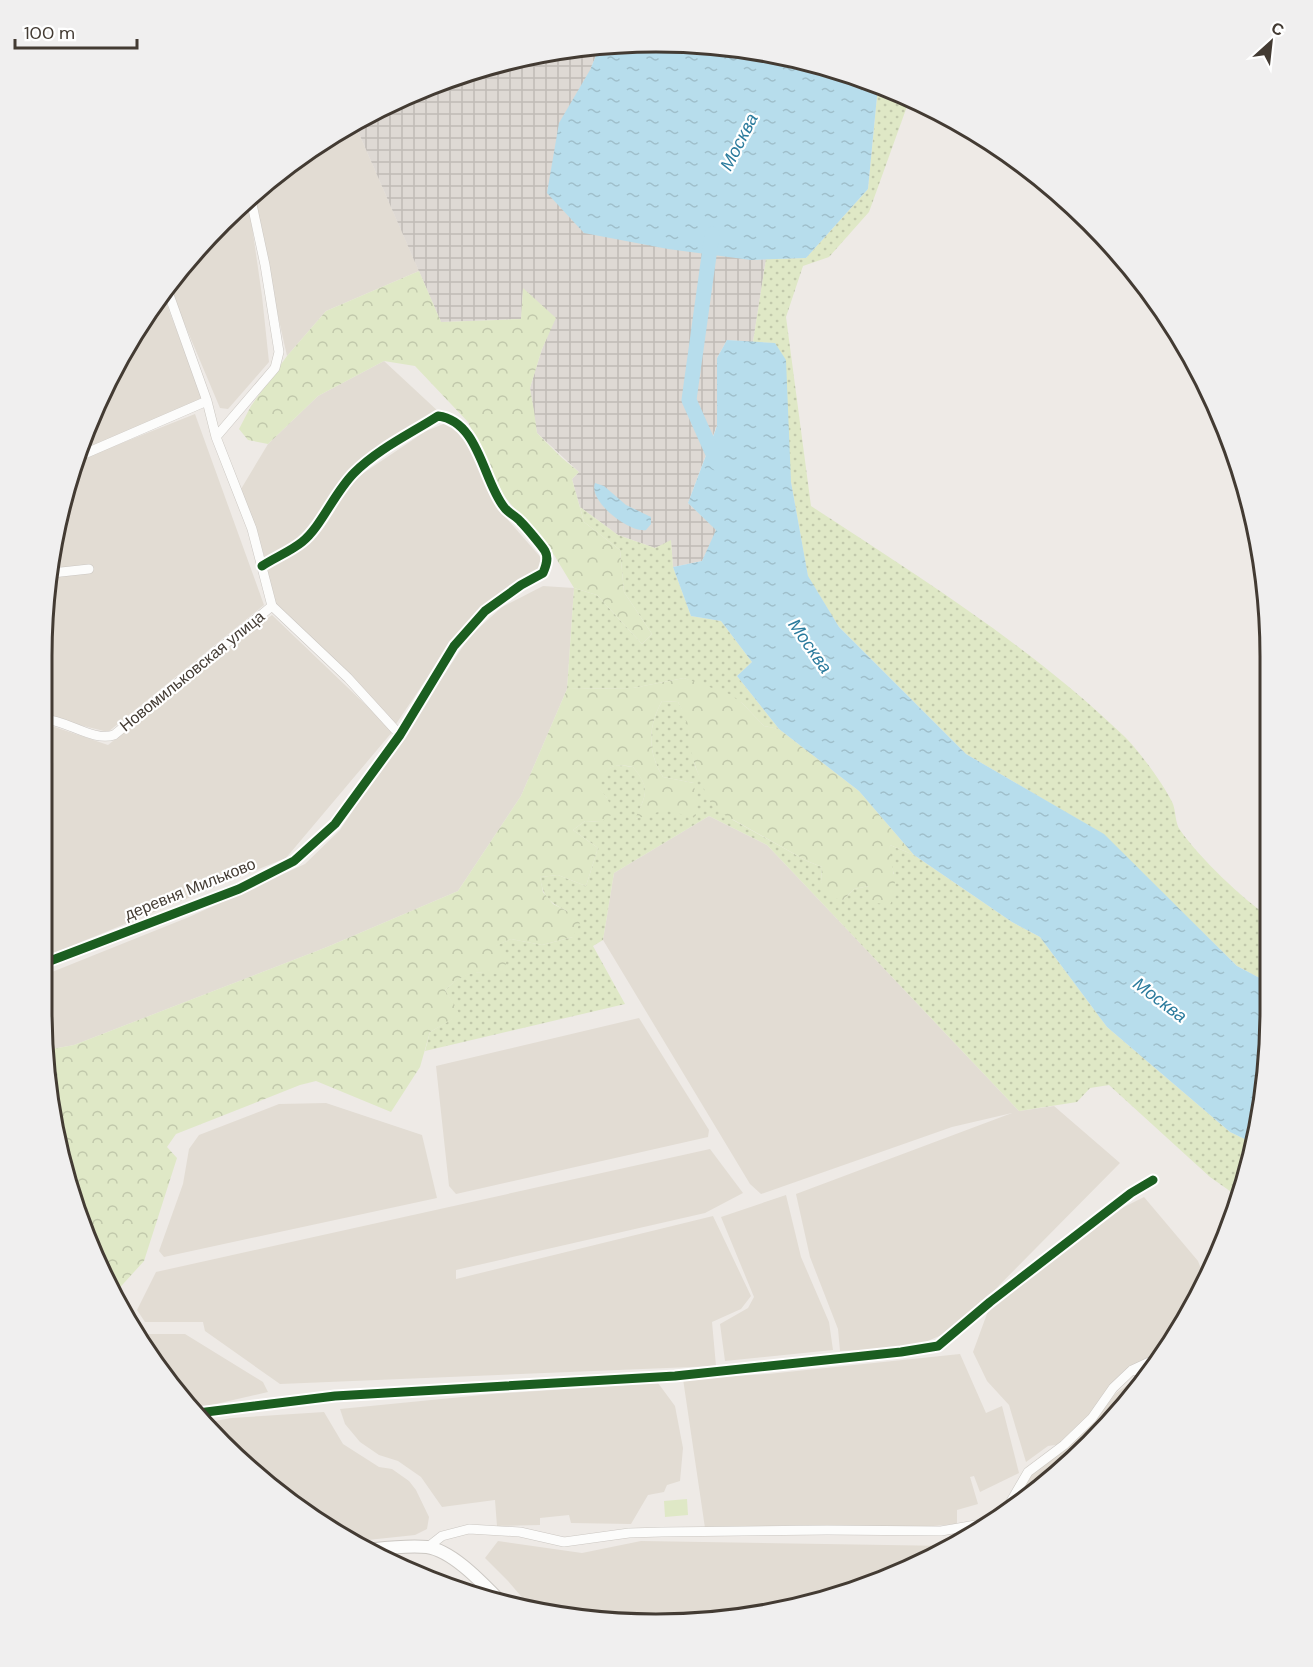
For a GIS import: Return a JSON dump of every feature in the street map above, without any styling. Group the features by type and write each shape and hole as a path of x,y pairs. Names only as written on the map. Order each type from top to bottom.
{"street":[{"path":"217,435 275,368 279,352 265,265 253,207"},
{"path":"170,298 252,529 272,606 348,678 400,735"},
{"path":"88,452 207,401"},
{"name":"деревня Мильково","path":"52,959 238,889 294,861 335,825 400,735 454,646 485,611 521,585 543,573 546,566 545,551 522,522 505,509 500,502 478,452 466,433 448,417 438,416 372,458 354,473 337,492 313,530 301,543 262,566"},
{"path":"59,572 89,569"},
{"name":"Новомильковская улица","path":"52,719 100,737 114,735 272,606"},
{"path":"205,1412 335,1396 675,1376 939,1346 990,1302 1131,1193 1154,1180"},
{"path":"1013,1498 1028,1472 1064,1445 1092,1418 1113,1388 1132,1370 1147,1363"},
{"path":"1132,1370 1141,1371"},
{"path":"428,1547 442,1536 469,1528 520,1532 564,1542 651,1532 941,1531 971,1526"},
{"path":"383,1549 428,1547 455,1560 491,1591"}],"shaded area":[{"path":"596,56 590,70 751,260 766,259 753,342 727,340 717,358 717,425 688,503 717,530 702,561 673,567 671,541 655,548 618,535 580,507 572,479 579,472 537,433 530,388 542,349 555,318 523,289 521,319 441,322 358,131 425,98 462,85 539,64"},
{"path":"358,131 419,271 326,311 287,356 254,206 321,154"},
{"path":"250,210 269,362 228,409 220,408 172,295 202,258"},
{"path":"166,304 203,399 90,448 98,425 133,354"},
{"path":"384,361 440,413 348,474 301,537 265,558 241,489 268,444 318,396"},
{"path":"195,414 264,605 108,732 52,718 52,656 58,578 73,500 87,457"},
{"path":"446,423 462,435 502,513 543,560 537,571 514,583 477,611 450,644 396,724 276,606 266,571 304,545 359,476 426,431"},
{"path":"543,586 574,588 567,689 521,796 458,891 327,947 74,1045 54,1049 52,972 189,917 305,864 340,830 470,636 502,607"},
{"path":"272,615 393,731 286,858 52,954 52,726 108,745"},
{"path":"709,816 767,845 1019,1111 1054,1106 1120,1163 956,1329 911,1348 840,1351 838,1329 810,1257 796,1194 1012,1113 952,1127 761,1194 750,1184 603,940 614,873"},
{"path":"639,1018 709,1130 708,1137 456,1194 449,1186 436,1066"},
{"path":"326,1103 422,1135 437,1198 164,1257 159,1251 183,1184 189,1149 199,1135 279,1104"},
{"path":"710,1149 743,1193 705,1213 456,1270 456,1279 713,1216 751,1296 741,1309 712,1322 716,1366 280,1384 205,1331 203,1322 145,1322 137,1310 156,1272"},
{"path":"786,1195 801,1257 829,1322 833,1350 725,1361 720,1324 748,1308 754,1297 721,1217"},
{"path":"1144,1197 1198,1261 1202,1270 1180,1312 1151,1357 1144,1361 1062,1444 1048,1446 1026,1462 1009,1405 987,1381 973,1352 988,1311 1100,1219"},
{"path":"147,1334 185,1334 263,1382 268,1392 201,1407"},
{"path":"960,1354 986,1413 1002,1406 1019,1473 980,1492 974,1476 970,1477 978,1504 957,1510 957,1524 922,1527 801,1525 705,1528 683,1379 768,1374"},
{"path":"1134,1380 1084,1438 1019,1494 1028,1477 1093,1423 1116,1393"},
{"path":"658,1383 675,1406 683,1448 680,1481 667,1485 664,1492 648,1495 631,1524 571,1523 569,1515 540,1518 540,1525 497,1526 495,1500 442,1507 421,1477 398,1461 379,1455 360,1442 345,1424 340,1409 492,1394"},
{"path":"324,1412 343,1444 379,1467 392,1469 409,1481 429,1517 427,1529 415,1535 366,1540 354,1534 289,1490 258,1465 214,1421 231,1418"},
{"path":"498,1541 582,1553 641,1541 936,1546 888,1569 813,1594 774,1603 696,1613 617,1613 524,1599 485,1558"}],"green space":[{"path":"877,94 907,107 869,212 829,257 803,266 786,317 811,506 974,614 1052,673 1125,737 1164,788 1173,804 1178,827 1188,841 1235,889 1260,910 1260,978 1237,966 1103,834 966,754 839,627 808,577 791,482 775,343 753,342 766,259 806,258 868,189"},
{"path":"419,271 441,322 521,319 523,288 556,318 542,349 530,388 537,433 579,472 572,479 584,522 620,550 624,592 652,634 642,644 597,595 574,588 554,555 504,496 468,422 415,366 384,361 318,396 268,444 248,440 239,429 251,406 287,356 326,311"},
{"path":"580,507 618,535 655,548 671,540 673,567 691,616 721,621 752,662 737,676 779,729 764,726 742,703 684,678 633,688 567,689 574,588 597,595 642,644 652,634 624,592 620,550 584,522"},
{"path":"684,678 729,694 742,703 764,726 779,729 859,791 914,855 890,845 895,892 890,905 869,902 869,886 854,889 843,900 827,896 821,882 822,867 807,861 714,809 695,765 682,710 678,702 662,701 652,729 654,758 663,777 694,783 696,818 665,810 635,819 644,798 642,781 633,767 610,768 597,786 607,798 614,813 601,822 585,821 573,830 598,848 586,886 558,875 540,877 543,892 553,904 567,911 580,923 573,937 542,945 511,939 496,946 507,959 503,975 472,974 459,979 445,990 460,1015 430,1032 420,1067 391,1112 316,1081 300,1085 176,1134 167,1147 177,1158 144,1261 120,1287 98,1242 73,1167 64,1128 54,1049 74,1045 327,947 458,891 521,796 567,689 633,688"},
{"path":"662,701 678,702 686,716 695,766 701,780 733,820 822,867 821,882 843,900 854,889 869,886 894,874 889,859 890,845 914,855 1012,922 1040,937 1107,1027 1230,1132 1246,1140 1232,1192 1210,1177 1109,1085 1090,1088 1077,1102 1019,1111 767,845 709,816 614,873 603,940 593,946 625,1004 425,1051 430,1032 459,1015 445,990 464,976 488,972 495,946 511,939 542,945 573,937 567,911 548,898 540,877 558,875 586,886 598,848 573,830 585,821 601,822 607,798 596,786 607,770 619,765 633,767 643,781 644,798 636,819 694,783 663,777 658,768 651,739 657,710"},
{"path":"687,1499 688,1515 665,1517 664,1501"}],"water":[{"path":"656,52 696,54 774,64 813,73 877,94 868,189 806,258 751,260 668,249 584,233 547,193 559,123 596,56"},
{"path":"727,340 775,343 786,360 791,482 808,576 839,627 966,754 1104,834 1237,966 1260,978 1259,1050 1246,1140 1230,1132 1107,1027 1040,937 1012,922 914,855 859,791 779,729 737,676 752,662 721,621 691,616 673,567 702,561 716,530 688,503 717,426 717,358"},
{"path":"595,483 604,486 626,505 651,517 651,524 646,530 639,530 621,521 604,507 594,490"}],"waterway":[{"name":"Москва","path":"712,234 689,400 717,463"}],"cycle path":[{"path":"52,960 239,889 294,861 335,824 400,735 454,646 485,611 521,585 543,573 547,559 545,551 537,541 504,507 471,440 463,429 452,420 438,416 363,464 340,490 309,536 262,566"},
{"path":"205,1412 335,1396 675,1376 938,1346 990,1302 1131,1193 1153,1180"}]}
